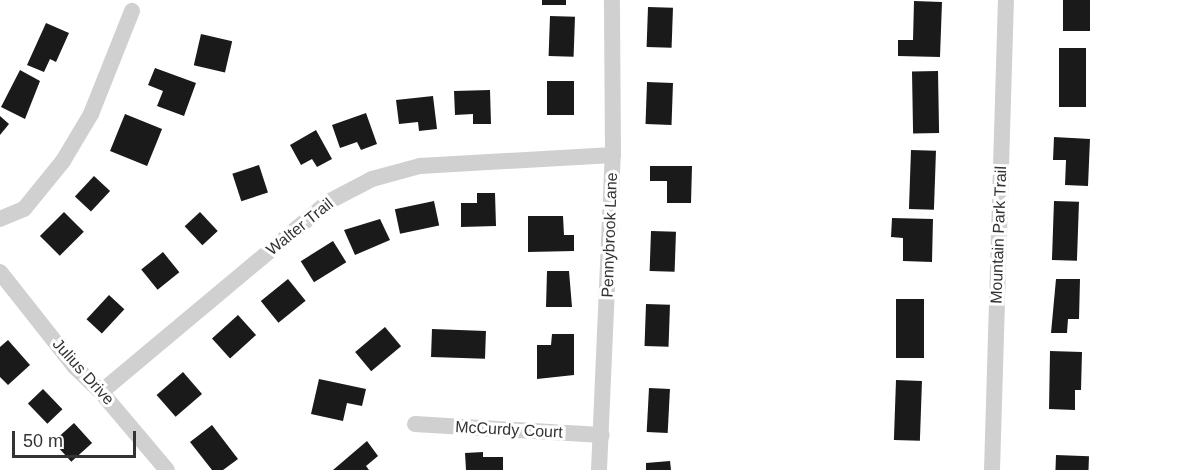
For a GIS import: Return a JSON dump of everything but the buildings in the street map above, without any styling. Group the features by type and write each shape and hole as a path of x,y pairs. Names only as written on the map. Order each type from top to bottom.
{"street":[{"name":"Pennybrook Lane","path":"599,470 613,155 612,0"},
{"name":"Mountain Park Trail","path":"992,470 1006,0"},
{"path":"0,219 24,209 63,161 91,114 132,11"},
{"name":"Walter Trail","path":"101,392 328,202 372,179 420,166 613,155"},
{"name":"Julius Drive","path":"0,273 75,367 101,392 167,470"},
{"name":"McCurdy Court","path":"416,424 602,435"}]}
